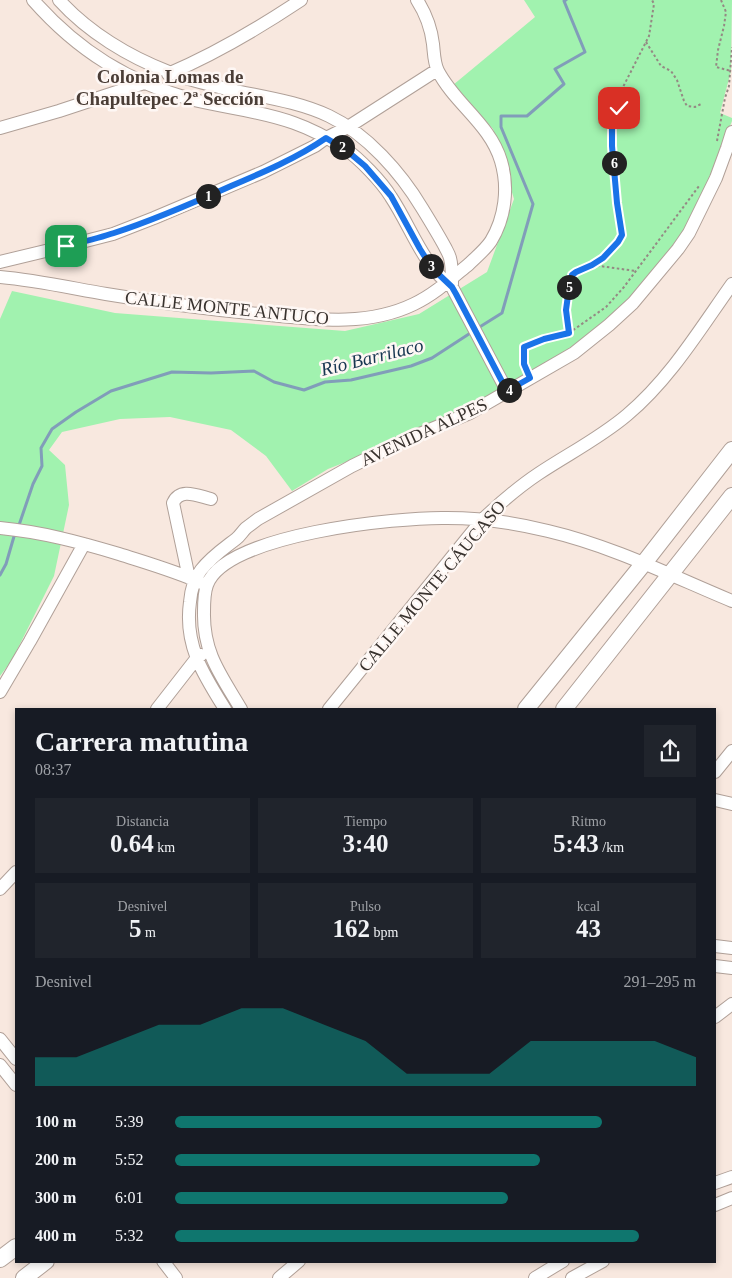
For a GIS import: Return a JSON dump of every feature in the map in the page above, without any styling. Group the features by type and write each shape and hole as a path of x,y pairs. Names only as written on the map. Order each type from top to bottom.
{"main road":[{"path":"527,708 732,450"},
{"path":"565,708 732,496"},
{"path":"0,1259 15,1248"},
{"path":"24,1278 43,1263"}],"street":[{"path":"33,0 64,32 80,45 98,58 144,83 196,100 292,122 309,129 346,150 365,166 391,196 432,268 451,286 507,391"},
{"path":"59,0 81,21 117,47 170,73 228,89 295,103 330,117 348,127 378,152 395,169 412,191 450,257 451,286"},
{"path":"0,128 59,111 170,73 231,42 302,0"},
{"path":"0,262 113,234 263,172 348,127 437,70 430,25 425,12 417,0"},
{"name":"CALLE MONTE ANTUCO","path":"0,277 186,306 295,318 339,320 378,316 397,310 451,286 490,243 497,230 505,198 506,181 501,160 485,129 437,70"},
{"name":"AVENIDA ALPES","path":"224,708 201,670 192,645 189,609 192,579 212,558 238,538 258,518 352,466 470,414 574,352 610,325 633,303 672,257 689,233 712,186 732,132"},
{"name":"CALLE MONTE CÁUCASO","path":"330,708 482,520 508,496 538,474 607,430 650,394 671,369 732,284"},
{"path":"192,579 173,503 179,494 184,493 211,499"},
{"path":"240,708 213,661 205,636 204,600 207,585 223,565 255,549 302,535 382,521 433,518 482,520 510,524 564,535 602,547 732,601"},
{"path":"0,528 57,536 138,560 207,585"},
{"path":"238,538 244,554"},
{"path":"0,692 84,544"},
{"path":"158,708 196,658 209,649"},
{"path":"716,771 732,751"},
{"path":"716,800 732,804"},
{"path":"0,889 15,873"},
{"path":"716,946 732,948"},
{"path":"716,966 732,968"},
{"path":"716,1016 732,1004"},
{"path":"0,1039 15,1057"},
{"path":"15,1059 1,1068 15,1084"},
{"path":"716,1184 732,1177"},
{"path":"716,1205 732,1198"},
{"path":"165,1263 176,1278"},
{"path":"279,1278 297,1263"},
{"path":"535,1278 560,1263"},
{"path":"572,1278 599,1263"}],"path":[{"path":"569,333 566,310 572,275 608,254 622,235 617,203 612,125 619,108 621,91 649,36 654,4 652,0"},
{"path":"721,0 726,12 716,67 730,71"},
{"path":"646,42 661,66 671,71 677,80 687,106 695,107 701,104"},
{"path":"716,146 729,86 732,47"},
{"path":"530,378 524,364 524,347 544,339 569,333 606,307 636,271 704,179"},
{"path":"592,265 636,271"}],"green space":[{"path":"524,0 732,0 731,71 720,113 732,118 732,121 710,177 682,234 631,301 572,350 467,408 376,450 328,469 292,491 266,456 231,430 170,417 120,419 62,432 49,450 65,465 69,505 54,576 12,660 0,676 0,319 12,291 115,313 345,331 419,314 487,272 514,199 493,129 453,85 535,17"}],"waterway":[{"name":"Río Barrilaco","path":"478,328 502,313 533,204 501,127 501,116 527,116 564,84 555,69 585,52 564,1 566,0"},
{"name":"Río Barrilaco","path":"18,528 33,484 42,466 41,448 52,429 111,391 172,372 254,371 274,382 304,390 325,382 351,380 411,366 432,358 472,332"},
{"name":"Río Barrilaco","path":"0,575 6,564 15,533"}],"district":[{"name":"Colonia Lomas de Chapultepec 2ª Sección","path":"170,87"}],"route":[{"path":"66,246 113,234 212,194 298,155 326,138 346,150 365,166 391,196 432,268 452,287 507,391 530,378 524,364 524,347 544,339 569,333 566,310 572,275 603,258 622,235 612,146 612,125 619,108"}]}
